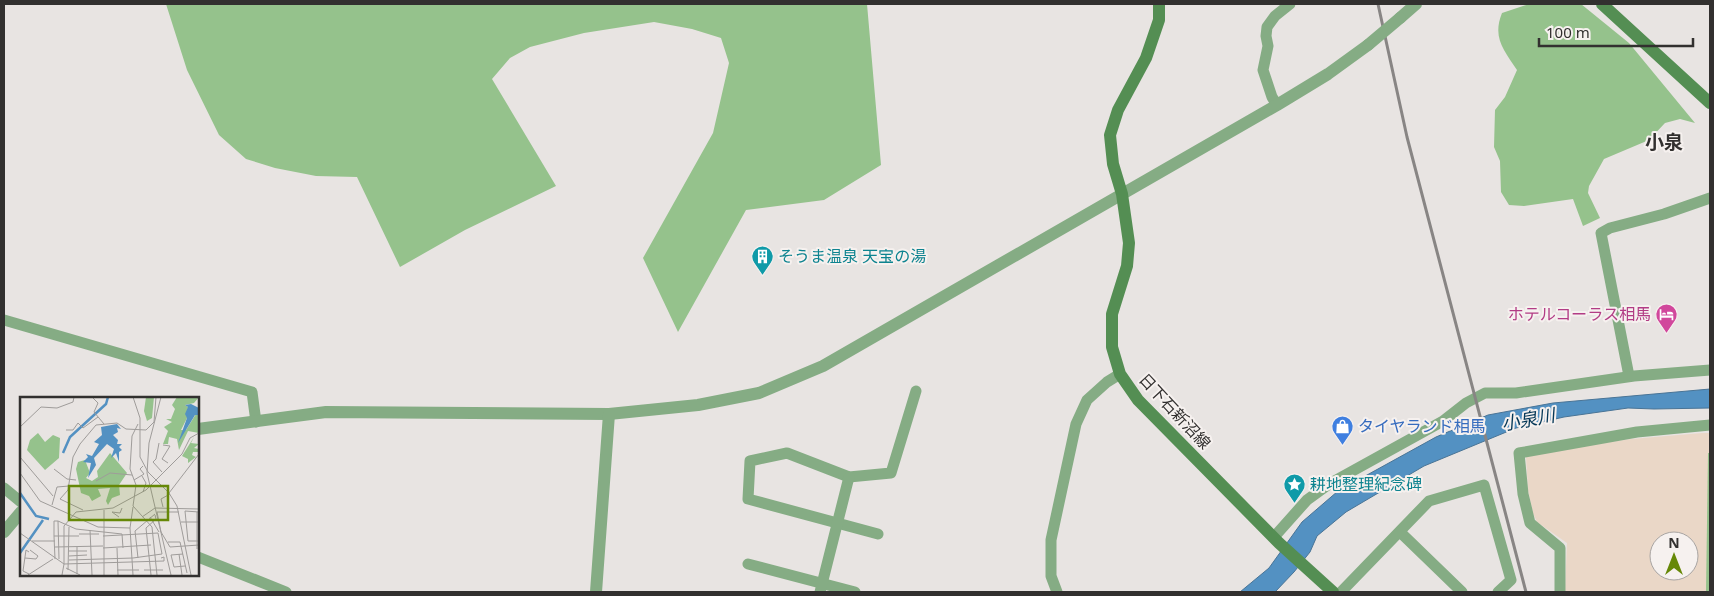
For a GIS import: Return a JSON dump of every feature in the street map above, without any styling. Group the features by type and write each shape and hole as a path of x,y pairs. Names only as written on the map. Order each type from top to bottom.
{"main road":[{"name":"日下石新沼線","path":"1159,4 1158,20 1146,58 1118,110 1110,134 1113,164 1122,194 1130,243 1127,266 1112,314 1112,347 1120,374 1138,400 1276,540 1333,592"},
{"path":"1602,4 1710,102"}],"street":[{"path":"1277,104 1272,97 1263,70 1268,46 1267,26 1275,16 1290,4"},
{"path":"199,429 326,412 609,414 698,405 758,393 823,366 1328,74 1368,45 1416,4"},
{"path":"1629,376 1601,233 1610,228 1664,214 1710,198"},
{"path":"4,320 252,392 256,422"},
{"path":"1276,540 1307,500 1330,484 1443,421 1466,403 1485,393 1516,393 1629,376 1710,370"},
{"path":"1057,592 1051,576 1051,540 1076,424 1087,400 1107,382 1120,374"},
{"path":"878,534 748,498 750,461 787,453 849,477 891,473 916,391"},
{"path":"596,592 609,414"},
{"path":"1560,592 1560,548 1530,524 1523,494 1519,453 1637,432 1710,425"},
{"path":"821,588 849,477"},
{"path":"1341,592 1429,501 1484,485 1511,580 1498,592"},
{"path":"4,488 20,501"},
{"path":"4,532 20,513"},
{"path":"1400,532 1462,592"},
{"path":"199,557 286,592"},
{"path":"748,564 821,588 855,592"}],"shaded area":[{"path":"1710,433 1710,592 1565,592 1567,543 1537,522 1533,513 1528,490 1526,457 1528,454 1631,439"}],"green space":[{"path":"166,4 867,4 881,165 824,200 746,210 678,332 643,258 713,133 729,63 721,38 692,29 654,22 584,33 530,47 510,58 492,79 556,186 465,230 400,267 357,177 316,176 275,168 246,159 219,135 187,70"},
{"path":"1529,4 1581,4 1629,43 1695,123 1680,119 1665,123 1649,140 1604,159 1589,186 1588,193 1600,218 1583,226 1573,199 1524,206 1509,205 1501,192 1500,161 1494,147 1495,110 1505,97 1517,70 1501,43 1498,30 1499,22 1502,13"},
{"path":"1708,453 1710,453 1710,592 1706,592"}],"water":[{"name":"小泉川","path":"1710,389 1710,408 1628,408 1564,417 1516,428 1424,466 1346,512 1317,536 1310,552 1275,592 1240,592 1269,568 1302,522 1338,491 1436,437 1488,415 1553,403"}],"railway":[{"path":"1378,4 1407,137 1526,592"}],"place":[{"name":"そうま温泉 天宝の湯","path":"762,275"},
{"name":"ホテルコーラス相馬","path":"1667,333"},
{"name":"タイヤランド相馬","path":"1342,445"},
{"name":"耕地整理紀念碑","path":"1294,503"}],"district":[{"name":"小泉","path":"1664,142"}]}
